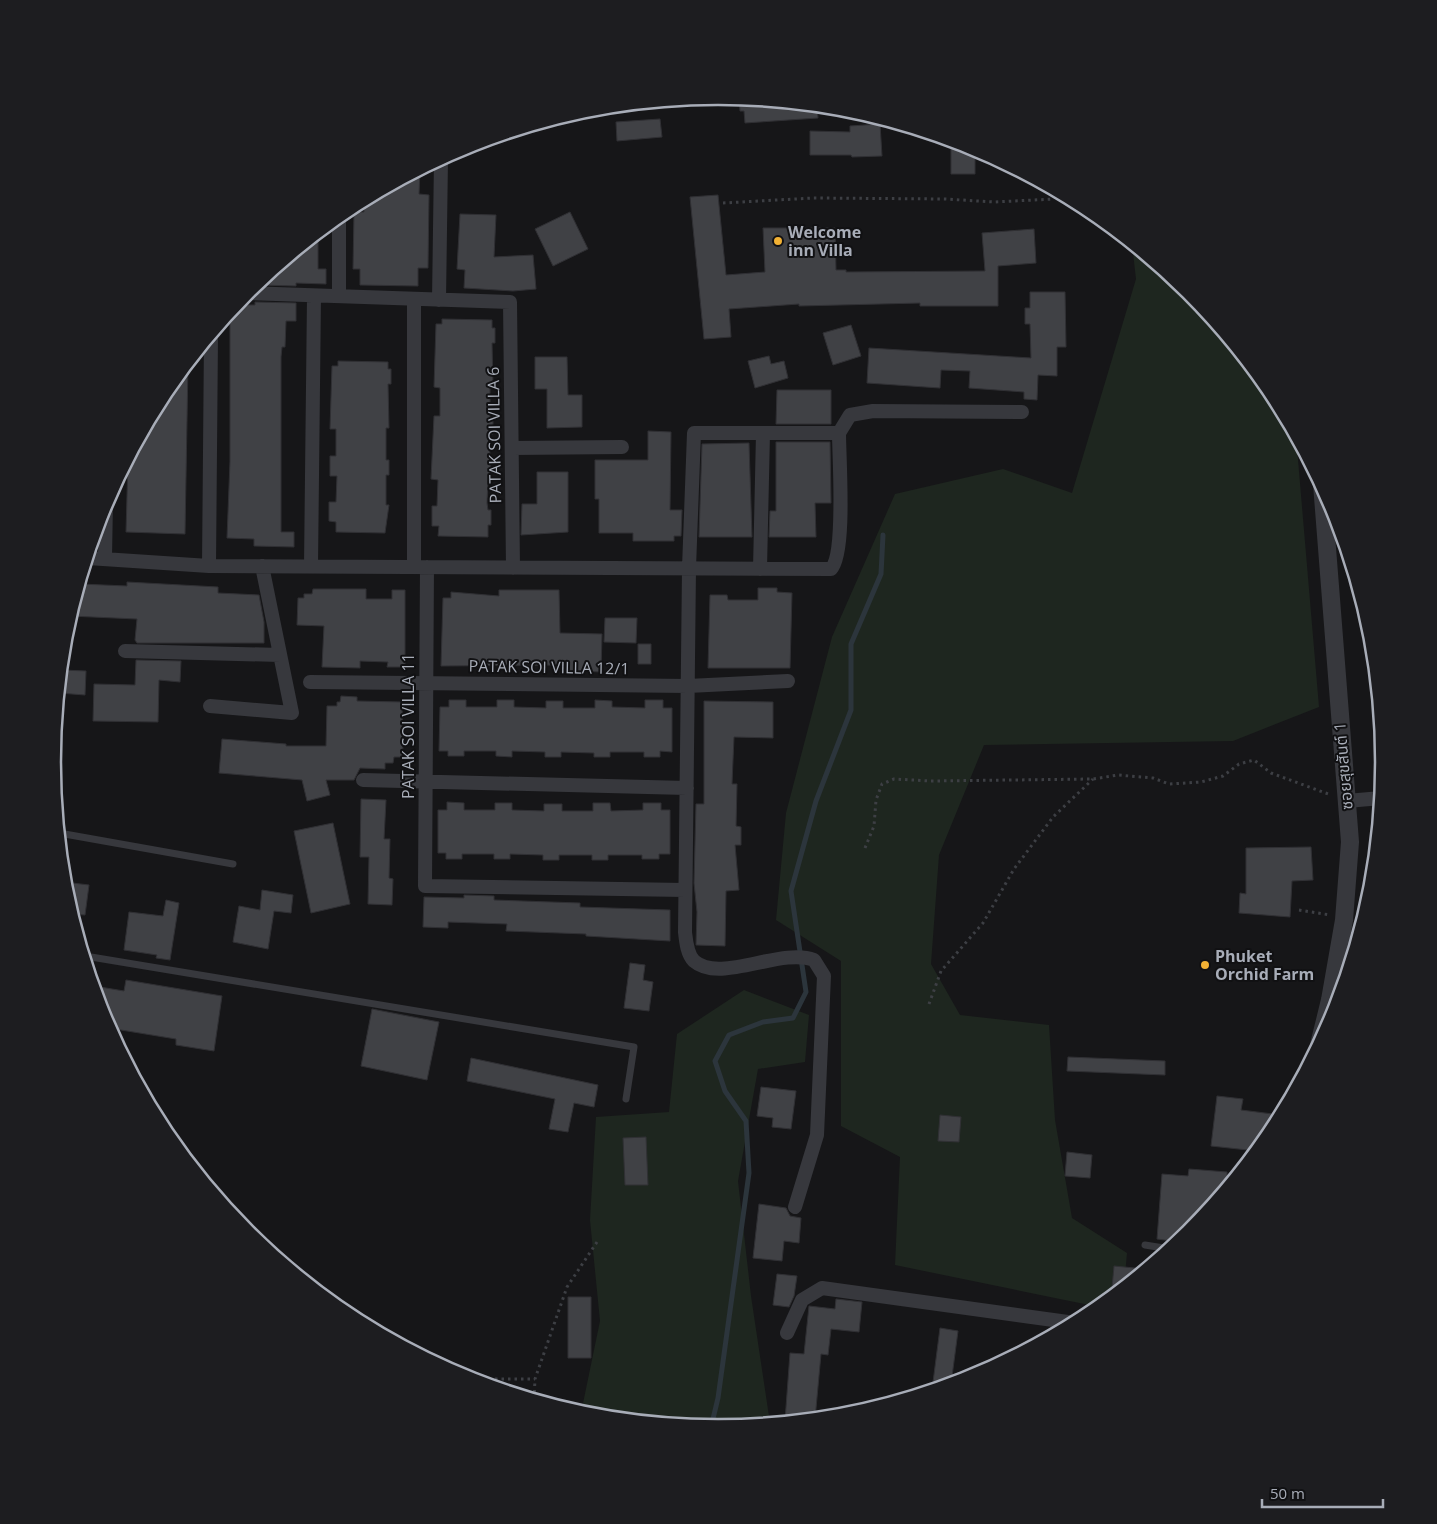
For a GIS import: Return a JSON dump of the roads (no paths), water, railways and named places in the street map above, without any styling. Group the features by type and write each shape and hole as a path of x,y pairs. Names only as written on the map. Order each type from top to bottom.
{"street":[{"path":"258,294 439,300 441,167"},
{"path":"338,296 339,226"},
{"path":"311,566 314,296"},
{"name":"PATAK SOI VILLA 11","path":"414,299 420,567 426,683 425,886 685,890"},
{"name":"PATAK SOI VILLA 6","path":"439,300 510,302 513,568"},
{"path":"208,566 211,345"},
{"path":"94,558 208,566 831,569 835,564 840,545 840,433 850,415 873,411 1022,412"},
{"path":"796,1207 817,1135 824,976 814,960 803,957 721,969 704,966 693,960 686,940 689,568 694,433 840,433"},
{"path":"760,569 763,433"},
{"path":"512,448 622,447"},
{"name":"ซอยสุขสันต์ 1","path":"1324,505 1350,842 1344,920 1328,1009"},
{"path":"105,558 106,525"},
{"path":"210,706 292,712 262,566"},
{"path":"125,651 280,655"},
{"name":"PATAK SOI VILLA 12/1","path":"310,682 688,686 788,681"},
{"path":"363,780 687,788"},
{"path":"1347,801 1374,799"},
{"path":"787,1333 802,1300 822,1288 1063,1321"}],"lane":[{"path":"66,834 233,864"},
{"path":"91,957 634,1048 626,1099"},
{"path":"1144,1244 1161,1247"}],"waterway":[{"path":"713,1419 718,1398 749,1173 746,1121 725,1091 715,1061 729,1035 763,1022 793,1018 806,992 791,891 816,801 851,710 851,644 881,574 883,535"}],"place":[{"name":"Welcome inn Villa","path":"778,241"},
{"name":"Phuket Orchid Farm","path":"1205,965"}]}
